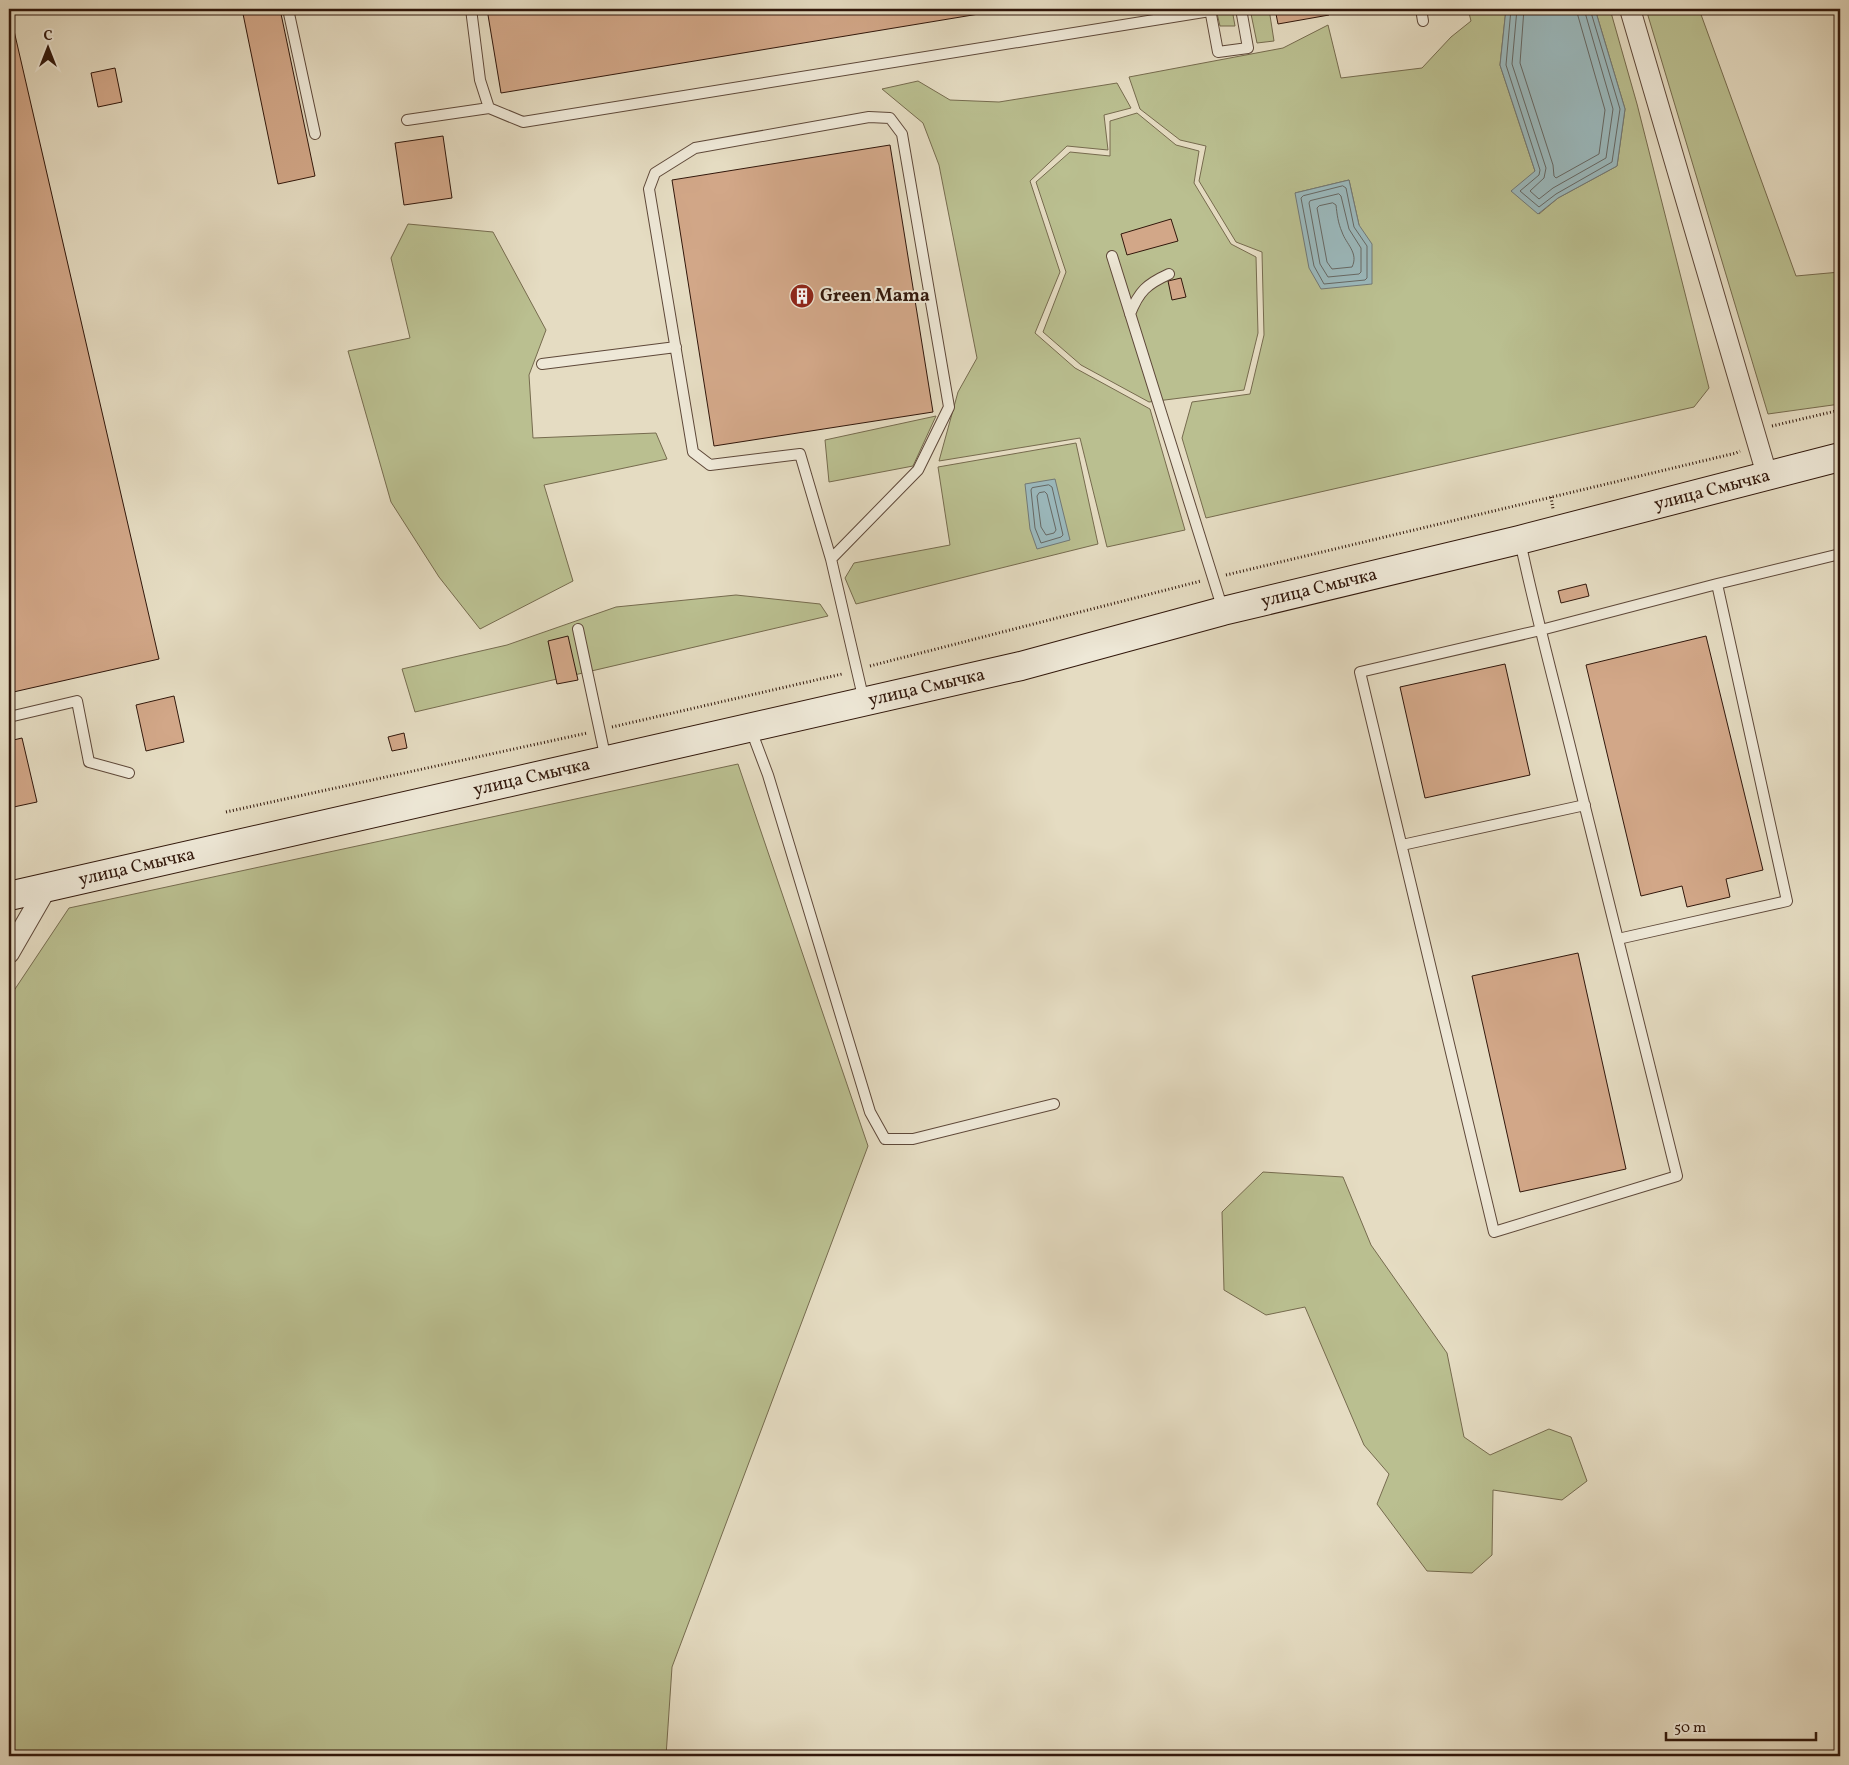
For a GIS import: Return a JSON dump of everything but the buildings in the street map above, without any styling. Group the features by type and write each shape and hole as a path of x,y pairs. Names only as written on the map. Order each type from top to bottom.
{"street":[{"path":"1630,9 1767,475"},
{"name":"улица Смычка","path":"9,896 1021,666 1223,611 1519,540 1840,457"},
{"path":"9,953 48,887"}],"lane":[{"path":"288,9 315,134"},
{"path":"470,9 480,80 489,108"},
{"path":"407,120 489,108 524,122 1210,10 1218,52 1248,48 1241,9"},
{"path":"1421,9 1423,22"},
{"path":"831,559 918,470 949,407 902,134 890,118 869,117 695,148 655,173 650,189 693,452 710,465 800,454 831,559 864,702"},
{"path":"1112,256 1223,611"},
{"path":"1130,314 1136,299 1149,284 1169,274"},
{"path":"542,364 676,347"},
{"path":"1519,540 1541,630 1585,805 1676,1176 1494,1232 1360,672 1541,630 1840,554"},
{"path":"1618,939 1787,901 1717,584"},
{"path":"578,629 606,761"},
{"path":"9,718 77,701 89,762 129,773"},
{"path":"750,729 768,775 870,1112 885,1139 913,1139 1054,1104"},
{"path":"1402,845 1585,805"}],"path":[{"path":"226,812 600,730 857,670 1213,578 1736,453 1757,440 1774,424 1840,410"}],"green space":[{"path":"1216,9 1232,9 1235,26 1220,26"},
{"path":"1250,9 1269,9 1274,41 1257,43"},
{"path":"1468,9 1506,9 1500,65 1535,171 1539,214 1558,198 1617,166 1625,109 1595,9 1610,9 1637,104 1709,388 1694,407 1206,518 1182,438 1192,402 1250,394 1264,335 1262,252 1236,242 1199,181 1206,146 1180,140 1140,109 1129,77 1283,48 1328,25 1341,78 1422,68 1451,37 1471,21","holes":["1349,180 1359,225 1295,193"]},
{"path":"1646,9 1699,9 1796,276 1840,272 1840,404 1768,414"},
{"path":"918,81 950,100 999,102 1117,83 1131,108 1104,115 1108,150 1067,146 1030,181 1060,272 1035,333 1075,368 1150,409 1185,530 1107,547 1080,438 939,461 958,392 977,358 939,165 923,123 882,89"},
{"path":"1137,113 1176,145 1199,151 1194,183 1231,244 1256,257 1258,333 1244,390 1149,402 1081,365 1043,332 1066,272 1036,182 1070,152 1110,156 1110,121"},
{"path":"408,224 493,232 546,330 529,375 533,438 656,433 667,459 544,485 573,581 480,629 439,577 391,502 348,351 410,338 391,258"},
{"path":"936,416 913,466 829,482 825,440"},
{"path":"1076,443 1098,544 856,604 845,578 854,563 950,545 938,467"},
{"path":"736,595 820,604 828,616 415,712 402,669 507,645 616,607"},
{"path":"738,764 868,1146 672,1667 666,1756 9,1756 9,998 69,908"},
{"path":"1263,1172 1343,1177 1371,1245 1447,1353 1464,1437 1490,1455 1549,1429 1571,1437 1587,1481 1562,1500 1493,1490 1492,1555 1472,1573 1427,1571 1377,1504 1389,1474 1364,1445 1305,1307 1266,1315 1224,1290 1222,1212"}],"water":[{"path":"1506,9 1595,9 1625,109 1617,166 1558,198 1538,214 1511,191 1535,171 1500,65"},
{"path":"1349,180 1359,225 1372,244 1372,284 1321,289 1309,268 1295,193"},
{"path":"1055,479 1070,540 1037,549 1030,529 1025,484"}],"place":[{"name":"Green Mama","path":"802,296"}]}
